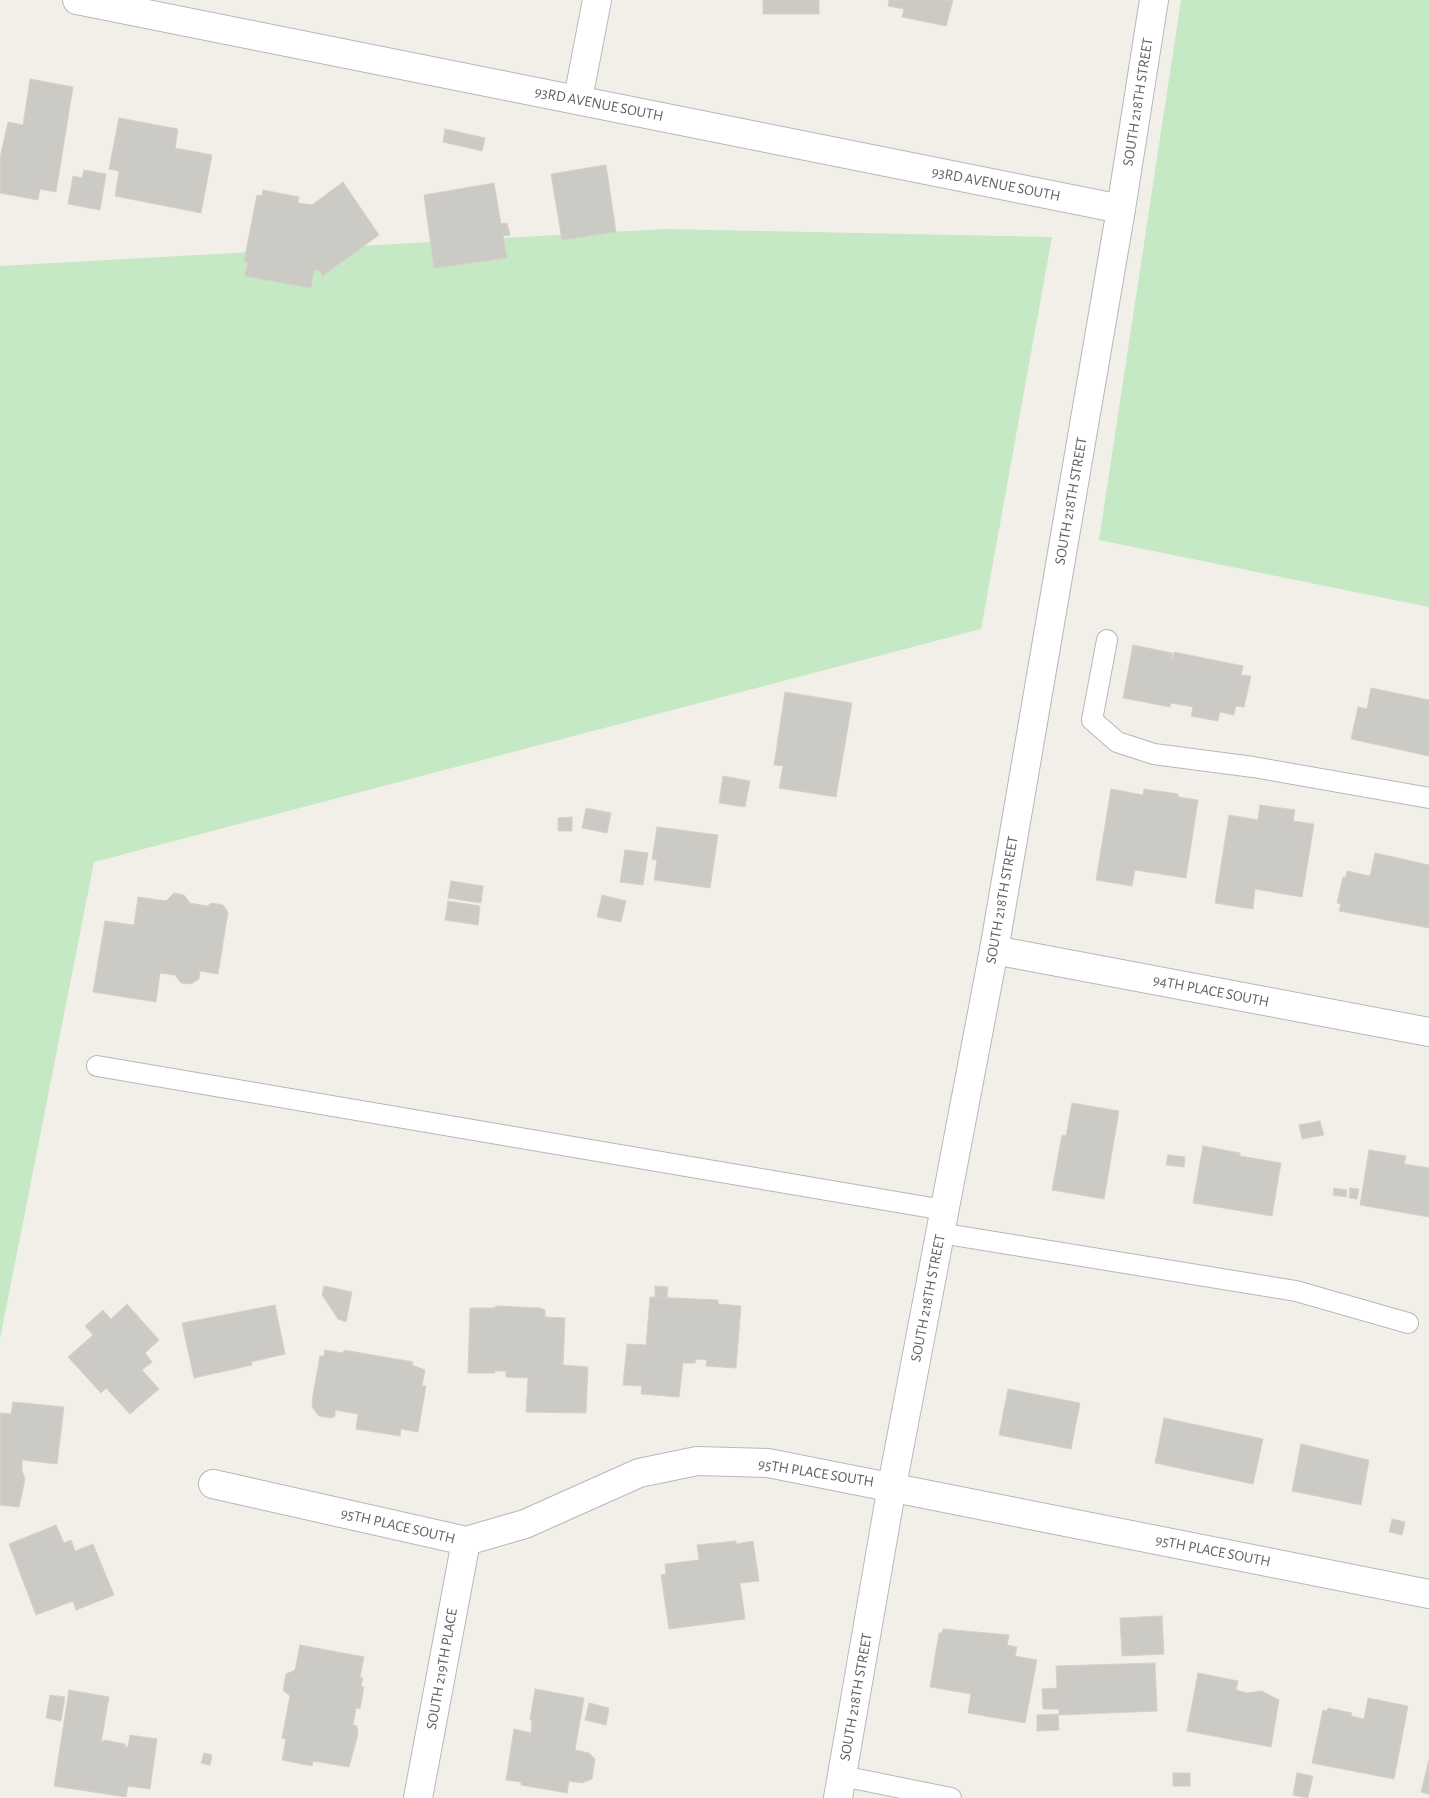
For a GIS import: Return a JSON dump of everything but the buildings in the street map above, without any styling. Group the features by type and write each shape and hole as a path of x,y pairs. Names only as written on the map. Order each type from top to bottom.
{"street":[{"name":"93RD AVENUE SOUTH","path":"77,0 128,4 578,100 1121,209"},
{"path":"578,100 597,0"},
{"name":"SOUTH 218TH STREET","path":"840,1787 892,1486 994,950 1121,209 1154,0"},
{"name":"94TH PLACE SOUTH","path":"994,950 1429,1032"},
{"name":"95TH PLACE SOUTH","path":"213,1484 466,1541 525,1524 639,1473 697,1461 768,1463 892,1486 1429,1594"},
{"name":"SOUTH 219TH PLACE","path":"418,1798 466,1541"}],"lane":[{"path":"1107,640 1092,720 1117,742 1154,754 1253,767 1429,798"},
{"path":"97,1066 942,1222 1296,1291 1408,1323"},
{"path":"840,1787 952,1798"}],"green space":[{"path":"1181,0 1429,0 1429,607 1099,540"},
{"path":"665,229 1052,237 981,629 94,862 0,1339 0,266"}]}
